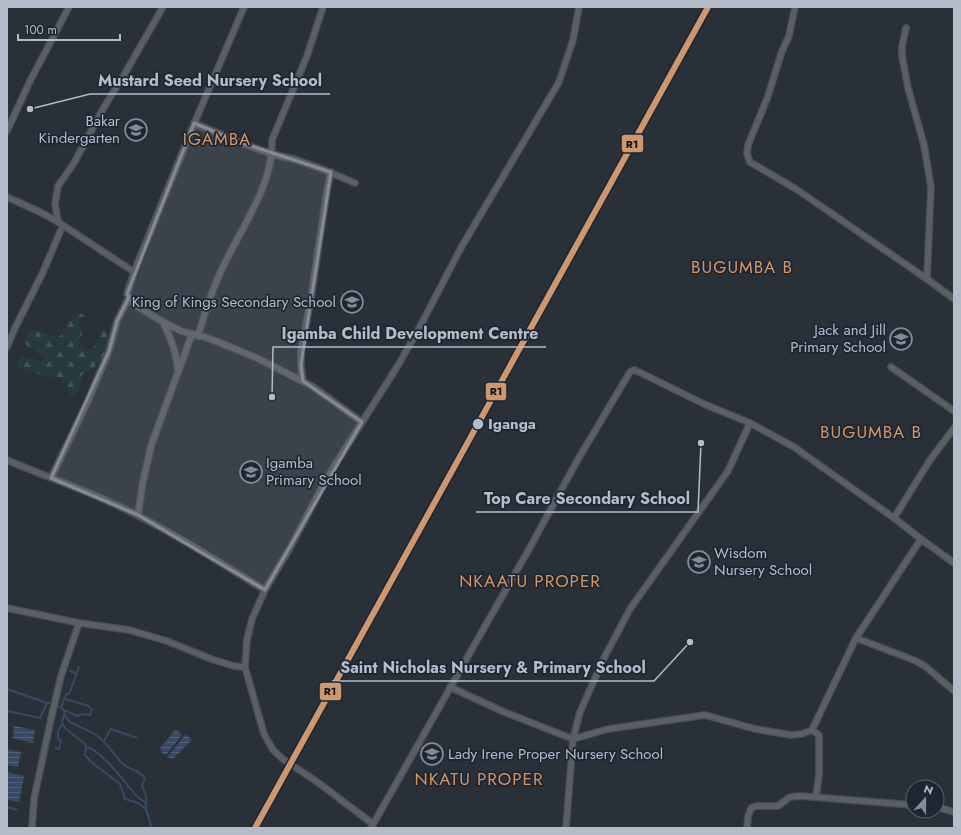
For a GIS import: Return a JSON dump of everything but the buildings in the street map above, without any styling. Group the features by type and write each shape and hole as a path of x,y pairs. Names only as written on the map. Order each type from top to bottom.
{"street":[{"path":"7,131 30,81 69,7"},
{"path":"7,347 43,272 61,224 54,204 58,186 74,163 103,109 163,7"},
{"path":"244,7 194,123 134,272 127,294 135,305 162,322 181,331 208,338 257,358 312,386 362,422"},
{"path":"138,515 143,481 152,443 212,289 264,183 272,154 272,140 304,62 323,7"},
{"path":"578,7 572,40 558,82 462,246 397,367 328,476 290,548 265,590 252,619 247,640 245,667 264,734 273,750 284,760 316,781 372,826 577,462 630,372 634,370 704,404 750,423 794,447 894,518 954,563"},
{"path":"795,7 789,36 782,51 767,99 748,145 747,154 750,162 796,189 954,299"},
{"path":"906,28 902,47 902,56 908,88 924,145 931,187 927,279"},
{"path":"194,123 239,142 331,172 355,183"},
{"path":"303,382 301,351 331,172"},
{"path":"7,197 40,212 61,224 134,272"},
{"path":"51,478 87,404 109,351 117,321 129,297"},
{"path":"162,322 171,336 177,359 178,375"},
{"path":"891,367 954,411"},
{"path":"566,828 573,740 580,712 604,658 630,609 728,471 750,423"},
{"path":"894,518 930,460 954,428"},
{"path":"7,460 102,498 138,515 180,538 265,590"},
{"path":"450,687 504,712 573,740 608,729 705,715 755,729 791,735 802,734 812,730 856,638 920,539"},
{"path":"7,608 79,623 130,630 166,641 217,661 234,666 245,667"},
{"path":"32,828 34,799 61,676 79,623"},
{"path":"856,638 916,661 926,667 954,691"},
{"path":"812,730 819,735 819,775 816,797"},
{"path":"746,828 751,808 758,806 778,806 790,797 801,796 905,804"}],"highlighted area":[{"path":"194,123 239,142 331,172 301,365 303,381 362,422 265,590 138,515 51,478 109,351 117,321 129,297 127,294"}],"green space":[{"path":"78,312 84,315 78,324 82,334 79,340 80,347 88,351 95,346 103,328 107,333 108,341 106,350 99,362 81,376 77,395 70,395 68,388 62,380 17,367 17,362 20,357 43,361 44,356 24,342 26,335 32,330 58,337 64,333 72,315"}],"water":[{"path":"14,726 35,730 33,743 13,738"},
{"path":"176,729 182,735 166,755 163,754 160,748"},
{"path":"186,734 192,740 173,759 167,757"},
{"path":"7,749 21,752 18,767 7,765"},
{"path":"7,772 24,776 19,802 7,800"}],"waterway":[{"path":"61,708 66,694 69,694 79,667"},
{"path":"70,671 77,674"},
{"path":"7,689 50,703"},
{"path":"64,710 77,716 82,714 90,715 92,710 89,706 65,699"},
{"path":"7,711 40,718 47,703"},
{"path":"58,706 64,710 65,716 69,721 100,738 122,763 145,778 142,786 146,795 146,809 152,828"},
{"path":"64,715 62,723 66,729 85,744 85,755 90,761 120,784 125,799 138,803 146,809"},
{"path":"55,748 59,749 61,740 58,739 58,731 62,724"},
{"path":"104,741 111,729 137,738"},
{"path":"86,747 98,753 105,759 135,794 146,803"},
{"path":"7,807 17,810"}],"transit line":[{"name":"R1","path":"255,828 708,7"}],"place":[{"name":"Mustard Seed Nursery School","path":"30,109"},
{"name":"Bakar Kindergarten","path":"136,130"},
{"name":"King of Kings Secondary School","path":"352,302"},
{"name":"Jack and Jill Primary School","path":"901,339"},
{"name":"Igamba Child Development Centre","path":"272,397"},
{"name":"Iganga","path":"478,424"},
{"name":"Top Care Secondary School","path":"701,443"},
{"name":"Igamba Primary School","path":"251,472"},
{"name":"Wisdom Nursery School","path":"699,562"},
{"name":"Saint Nicholas Nursery & Primary School","path":"690,642"},
{"name":"Lady Irene Proper Nursery School","path":"432,754"}],"district":[{"name":"IGAMBA","path":"217,139"},
{"name":"BUGUMBA B","path":"742,267"},
{"name":"BUGUMBA B","path":"871,432"},
{"name":"NKAATU PROPER","path":"530,581"},
{"name":"NKATU PROPER","path":"479,779"}]}
